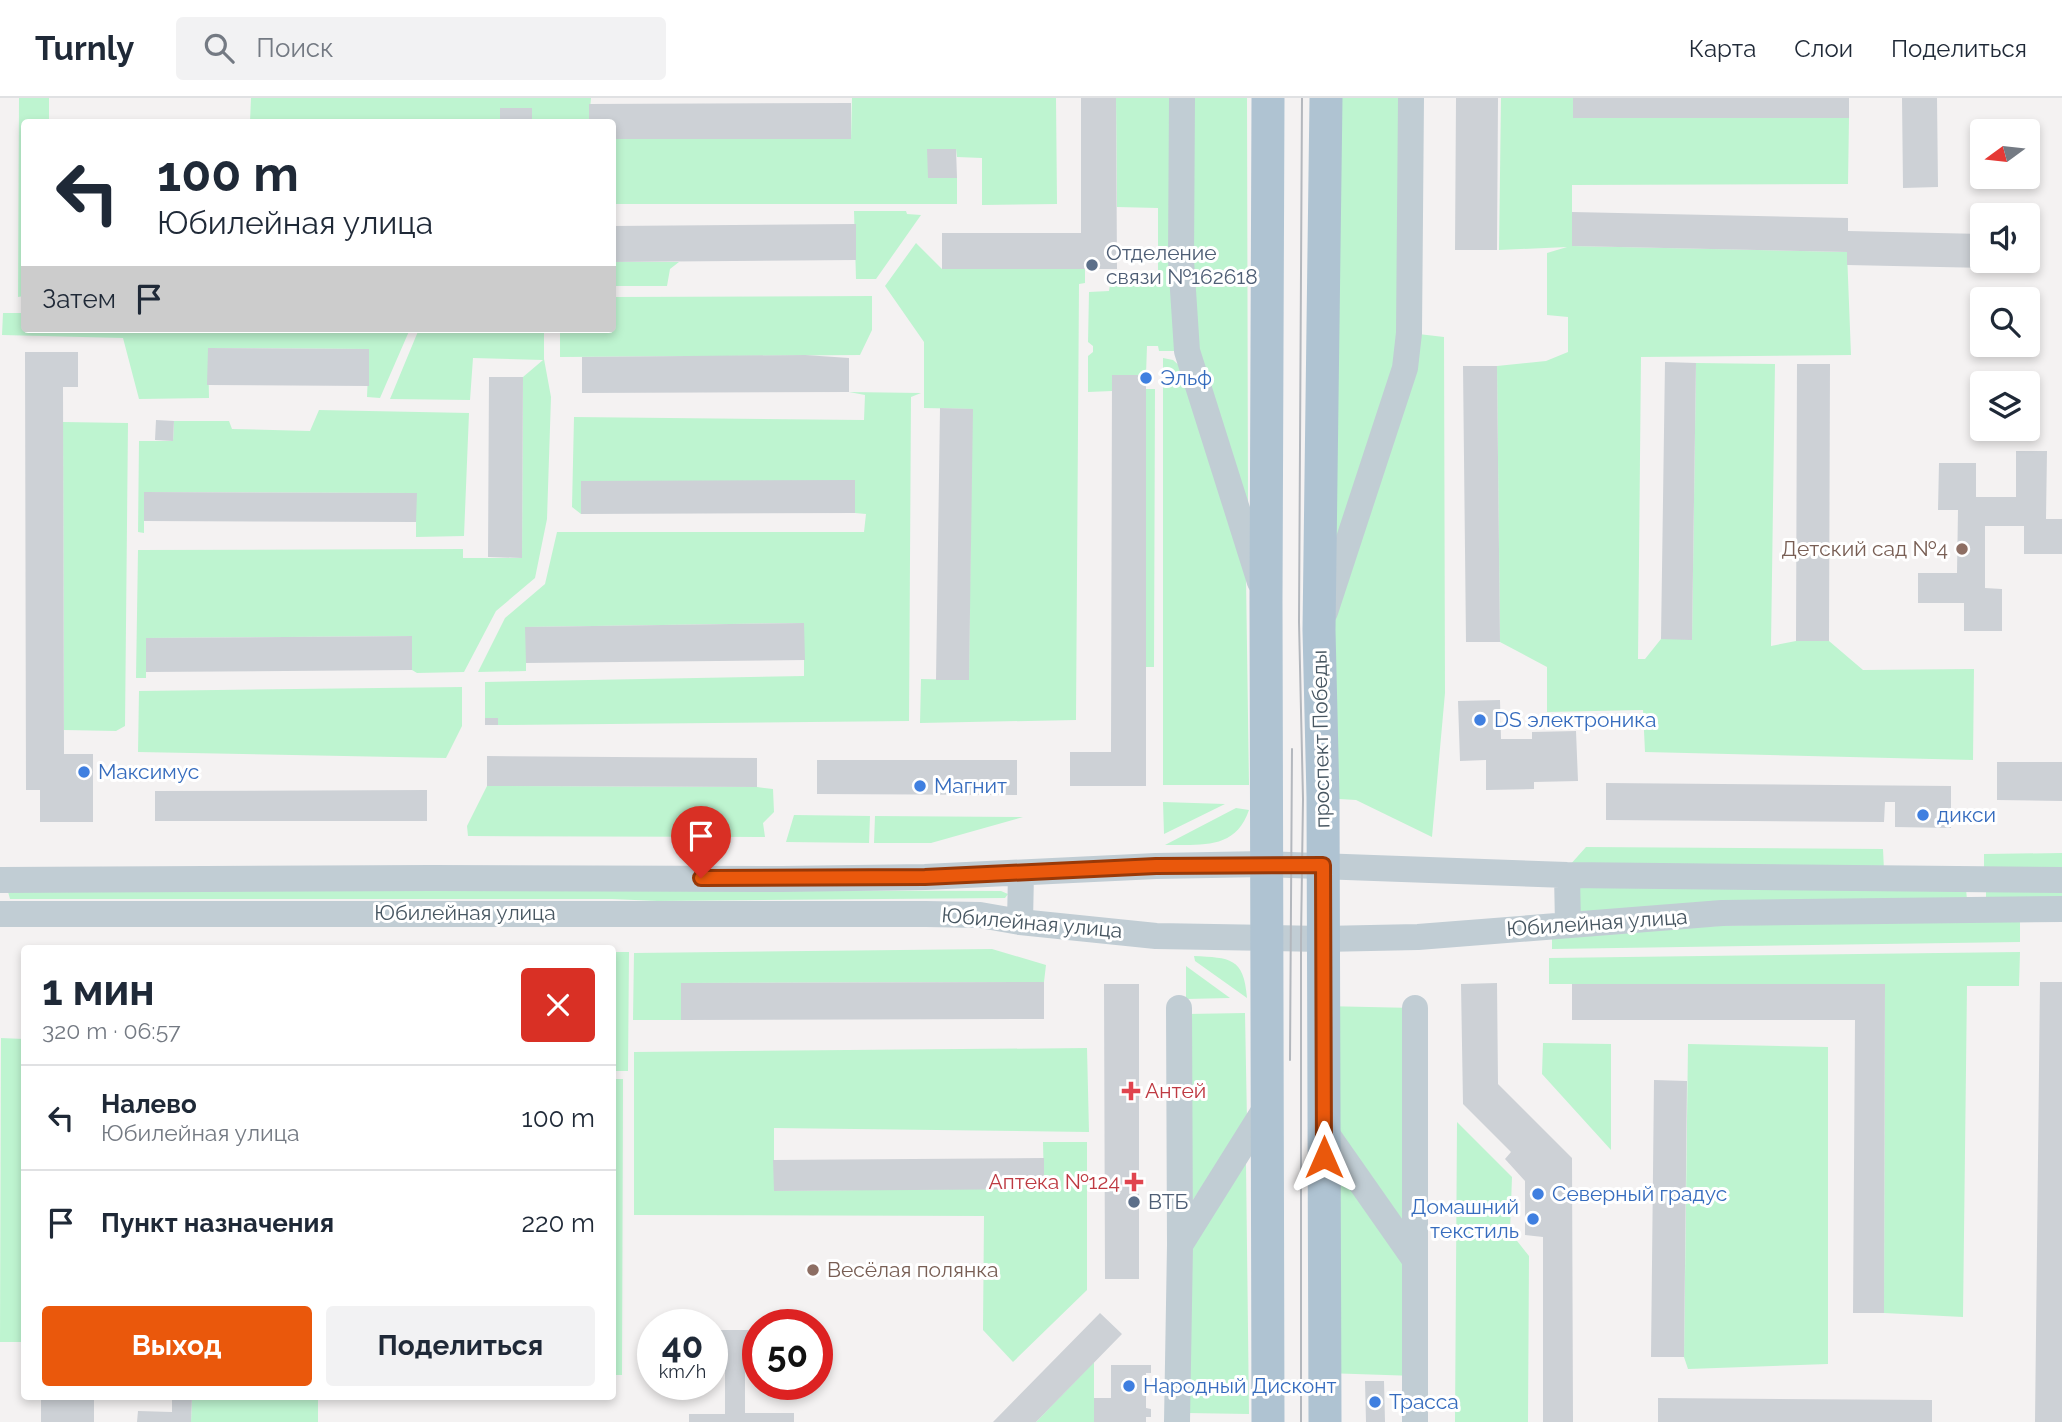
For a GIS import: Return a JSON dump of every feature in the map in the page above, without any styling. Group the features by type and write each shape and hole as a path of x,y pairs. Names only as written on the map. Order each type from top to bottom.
{"main road":[{"path":"1268,98 1268,1422"},
{"name":"проспект Победы","path":"1325,1422 1323,865 1319,630 1326,98"}],"street":[{"path":"1182,98 1181,260 1187,351 1266,601"},
{"path":"1319,630 1405,368 1409,332 1411,98"},
{"name":"Юбилейная улица","path":"0,880 782,879 1266,864 1567,875 2062,880"},
{"path":"1020,922 1021,873"},
{"path":"1567,875 1568,924"},
{"path":"1977,879 1977,909"},
{"name":"Юбилейная улица","path":"0,914 980,915 1020,922 1156,936 1323,939 1418,937 1722,913 2062,909"},
{"path":"1177,1422 1181,1245 1179,1008"},
{"path":"1415,1008 1415,1422"},
{"path":"1181,1245 1267,1106"},
{"path":"1324,1130 1415,1260"}],"green space":[{"path":"19,98 49,98 49,119 21,119 21,296 18,297"},
{"path":"251,98 591,98 589,119 532,119 531,108 500,108 500,119 250,119"},
{"path":"852,98 1056,98 1057,204 982,205 982,158 957,157 956,149 928,149 928,177 957,178 957,204 616,204 616,139 851,139"},
{"path":"1116,98 1182,98 1187,351 1159,351 1158,346 1147,346 1146,375 1112,375 1112,391 1088,392 1088,356 1093,352 1093,346 1088,342 1089,292 1109,291 1110,284 1158,282 1158,208 1117,207"},
{"path":"1194,98 1247,98 1248,506 1199,354 1192,289"},
{"path":"1326,98 1411,98 1410,333 1444,337 1445,693 1432,837 1356,800 1323,798"},
{"path":"1501,98 1573,98 1573,118 1849,118 1848,184 1572,185 1572,246 1847,252 1851,355 1641,357 1638,659 1645,659 1661,639 1692,639 1696,363 1775,364 1771,646 1796,641 1829,641 1863,670 1974,669 1973,760 1645,752 1643,710 1547,712 1547,667 1500,642 1497,366 1546,361 1568,352 1568,317 1547,315 1547,253 1567,247 1499,250"},
{"path":"854,211 906,211 907,214 921,215 876,279 856,279"},
{"path":"916,243 942,269 1085,269 1085,283 1079,284 1076,720 920,723 921,679 969,680 972,409 924,408 924,342 885,286"},
{"path":"616,262 679,262 670,269 667,286 616,286"},
{"path":"872,296 872,330 860,355 560,357 560,333 616,333 616,297"},
{"path":"3,313 21,313 21,333 408,333 380,398 367,397 369,349 208,348 209,398 139,399 123,338 2,335"},
{"path":"417,333 544,333 544,359 551,397 547,519 535,578 496,611 464,672 417,673 412,670 412,636 146,638 146,678 136,678 138,550 463,549 463,558 522,558 523,377 543,360 473,358 470,400 390,399"},
{"path":"1163,358 1173,360 1181,367 1246,577 1249,785 1163,785"},
{"path":"1146,389 1155,389 1154,667 1145,667"},
{"path":"849,392 921,393 911,397 909,721 498,725 497,718 485,718 485,682 804,676 804,623 526,627 526,671 478,672 505,618 545,584 557,532 864,532 866,514 855,513 855,481 581,482 581,514 572,507 574,417 864,420 865,395"},
{"path":"319,410 469,413 464,536 416,537 416,493 144,492 144,533 138,532 139,441 173,441 174,421 229,421 232,429 310,431"},
{"path":"63,422 128,423 125,726 116,731 64,730"},
{"path":"462,687 462,726 446,758 138,752 139,691"},
{"path":"487,786 757,787 773,789 774,812 763,823 765,837 468,836 467,826"},
{"path":"1163,802 1225,804 1164,834"},
{"path":"1236,808 1249,810 1235,833 1225,839 1203,844 1165,845"},
{"path":"794,815 870,816 869,843 786,842"},
{"path":"875,816 1023,817 931,843 874,843"},
{"path":"1586,847 1883,849 1884,870 1569,866"},
{"path":"2062,853 2062,869 1984,869 1984,854"},
{"path":"1577,886 1966,889 1967,900 1578,915"},
{"path":"7,888 1001,891 1008,894 1005,898 657,901 10,899"},
{"path":"1986,889 2062,889 2062,900 1986,900"},
{"path":"2020,916 2020,942 1552,949 1552,933 1569,931"},
{"path":"992,949 1046,965 1044,982 681,983 681,1020 633,1020 634,953"},
{"path":"616,952 629,952 628,1071 616,1071"},
{"path":"2020,952 2019,986 1967,986 1963,1317 1884,1313 1885,984 1549,984 1549,958"},
{"path":"1194,956 1233,962 1243,974 1247,998 1195,961"},
{"path":"1186,966 1230,998 1186,999"},
{"path":"1323,1006 1415,1008 1416,1376 1325,1373"},
{"path":"1245,1013 1247,1121 1188,1207 1187,1014"},
{"path":"1,1038 21,1039 21,1342 0,1342"},
{"path":"1543,1043 1611,1044 1611,1150 1542,1074"},
{"path":"1688,1044 1828,1047 1828,1364 1688,1369 1684,1357"},
{"path":"1087,1048 1089,1132 774,1128 774,1191 1044,1188 1043,1142 1087,1142 1087,1290 1013,1362 983,1330 984,1216 634,1215 634,1052"},
{"path":"616,1079 623,1079 622,1375 616,1375"},
{"path":"1457,1122 1512,1177 1510,1232 1529,1256 1528,1422 1455,1422"},
{"path":"1246,1163 1249,1414 1187,1413 1189,1253"},
{"path":"1094,1362 1094,1422 1036,1422"},
{"path":"192,1400 318,1400 318,1422 191,1422"}],"building":[{"path":"1081,98 1116,98 1117,269 942,269 942,233 1081,233"},
{"path":"1456,98 1498,98 1497,250 1455,250"},
{"path":"1573,98 1849,98 1849,118 1573,118"},
{"path":"1902,98 1937,98 1938,187 1903,188"},
{"path":"851,103 851,139 616,139 616,119 589,119 589,104"},
{"path":"500,108 532,108 532,119 500,119"},
{"path":"927,149 956,149 957,178 928,178"},
{"path":"1572,212 1848,218 1848,231 1970,234 1970,268 1847,265 1847,252 1572,246"},
{"path":"856,224 856,260 616,262 616,226"},
{"path":"208,348 369,349 369,386 207,385"},
{"path":"25,352 78,352 78,387 63,387 64,754 93,754 93,822 40,822 40,790 26,790"},
{"path":"805,355 849,358 849,392 582,393 582,357"},
{"path":"1665,362 1696,363 1692,640 1661,639"},
{"path":"1797,364 1830,364 1829,641 1796,641"},
{"path":"1463,366 1497,366 1500,642 1466,642"},
{"path":"1112,375 1146,375 1146,786 1070,786 1070,752 1111,752"},
{"path":"489,377 523,377 522,558 488,557"},
{"path":"940,408 973,409 969,680 936,680"},
{"path":"156,420 174,421 173,441 155,440"},
{"path":"2016,451 2047,451 2046,519 2062,519 2062,554 2024,554 2024,526 1985,526 1985,588 2002,589 2002,631 1964,631 1964,603 1918,603 1918,573 1957,573 1958,510 1938,510 1939,463 1976,463 1976,497 2016,497"},
{"path":"855,480 855,513 581,514 581,481"},
{"path":"144,492 417,493 416,522 144,521"},
{"path":"804,623 805,660 526,663 525,627"},
{"path":"412,636 412,670 146,672 146,638"},
{"path":"1500,700 1501,739 1532,739 1532,732 1576,731 1578,781 1534,782 1534,789 1486,790 1486,760 1460,761 1458,701"},
{"path":"485,718 498,718 498,725 485,725"},
{"path":"487,756 757,758 757,787 487,786"},
{"path":"817,760 1017,760 1017,795 817,794"},
{"path":"1997,762 2062,762 2062,801 1997,800"},
{"path":"1606,783 1951,786 1951,828 1895,827 1895,802 1885,802 1884,822 1606,820"},
{"path":"427,790 427,821 155,821 155,791"},
{"path":"1044,982 1044,1019 681,1020 681,983"},
{"path":"2040,982 2062,982 2062,1422 2035,1422"},
{"path":"1497,983 1498,1084 1572,1158 1573,1422 1543,1422 1543,1237 1525,1235 1525,1181 1505,1159 1511,1152 1463,1104 1461,984"},
{"path":"1104,984 1139,984 1139,1279 1105,1279"},
{"path":"1572,984 1885,984 1884,1313 1853,1313 1855,1020 1572,1020"},
{"path":"1654,1080 1687,1081 1684,1357 1651,1357"},
{"path":"1044,1158 1044,1189 774,1191 773,1160"},
{"path":"1100,1313 1122,1334 1036,1422 993,1422"},
{"path":"728,1330 742,1330 742,1400 745,1400 745,1413 794,1413 794,1422 689,1422 689,1414 725,1414 725,1400 728,1400"},
{"name":"Народный Дисконт","path":"1111,1365 1151,1365 1151,1373 1146,1373 1146,1408 1151,1409 1151,1417 1146,1417 1146,1422 1094,1422 1094,1398 1111,1398"},
{"name":"Трасса","path":"1365,1381 1384,1381 1385,1422 1366,1422"},
{"path":"1658,1398 1932,1400 1932,1422 1658,1422"},
{"path":"41,1400 94,1400 94,1422 41,1422"},
{"path":"172,1400 192,1400 191,1422 137,1422 138,1411 172,1412"}],"tram line":[{"path":"1301,1422 1303,799 1299,622 1302,98"},
{"path":"1290,1060 1292,749"}],"place":[{"name":"Отделение связи №162618","path":"1092,265"},
{"name":"Эльф","path":"1146,378"},
{"name":"Детский сад №4","path":"1962,549"},
{"name":"DS электроника","path":"1480,720"},
{"name":"Максимус","path":"84,772"},
{"name":"Магнит","path":"920,786"},
{"name":"дикси","path":"1923,815"},
{"name":"Антей","path":"1131,1091"},
{"name":"Аптека №124","path":"1134,1182"},
{"name":"Северный градус","path":"1538,1194"},
{"name":"ВТБ","path":"1134,1202"},
{"name":"Домашний текстиль","path":"1533,1219"},
{"name":"Весёлая полянка","path":"813,1270"},
{"name":"Народный Дисконт","path":"1129,1386"},
{"name":"Трасса","path":"1375,1402"}],"route":[{"path":"701,878 925,877 1156,866 1323,865 1324,1157"}]}
